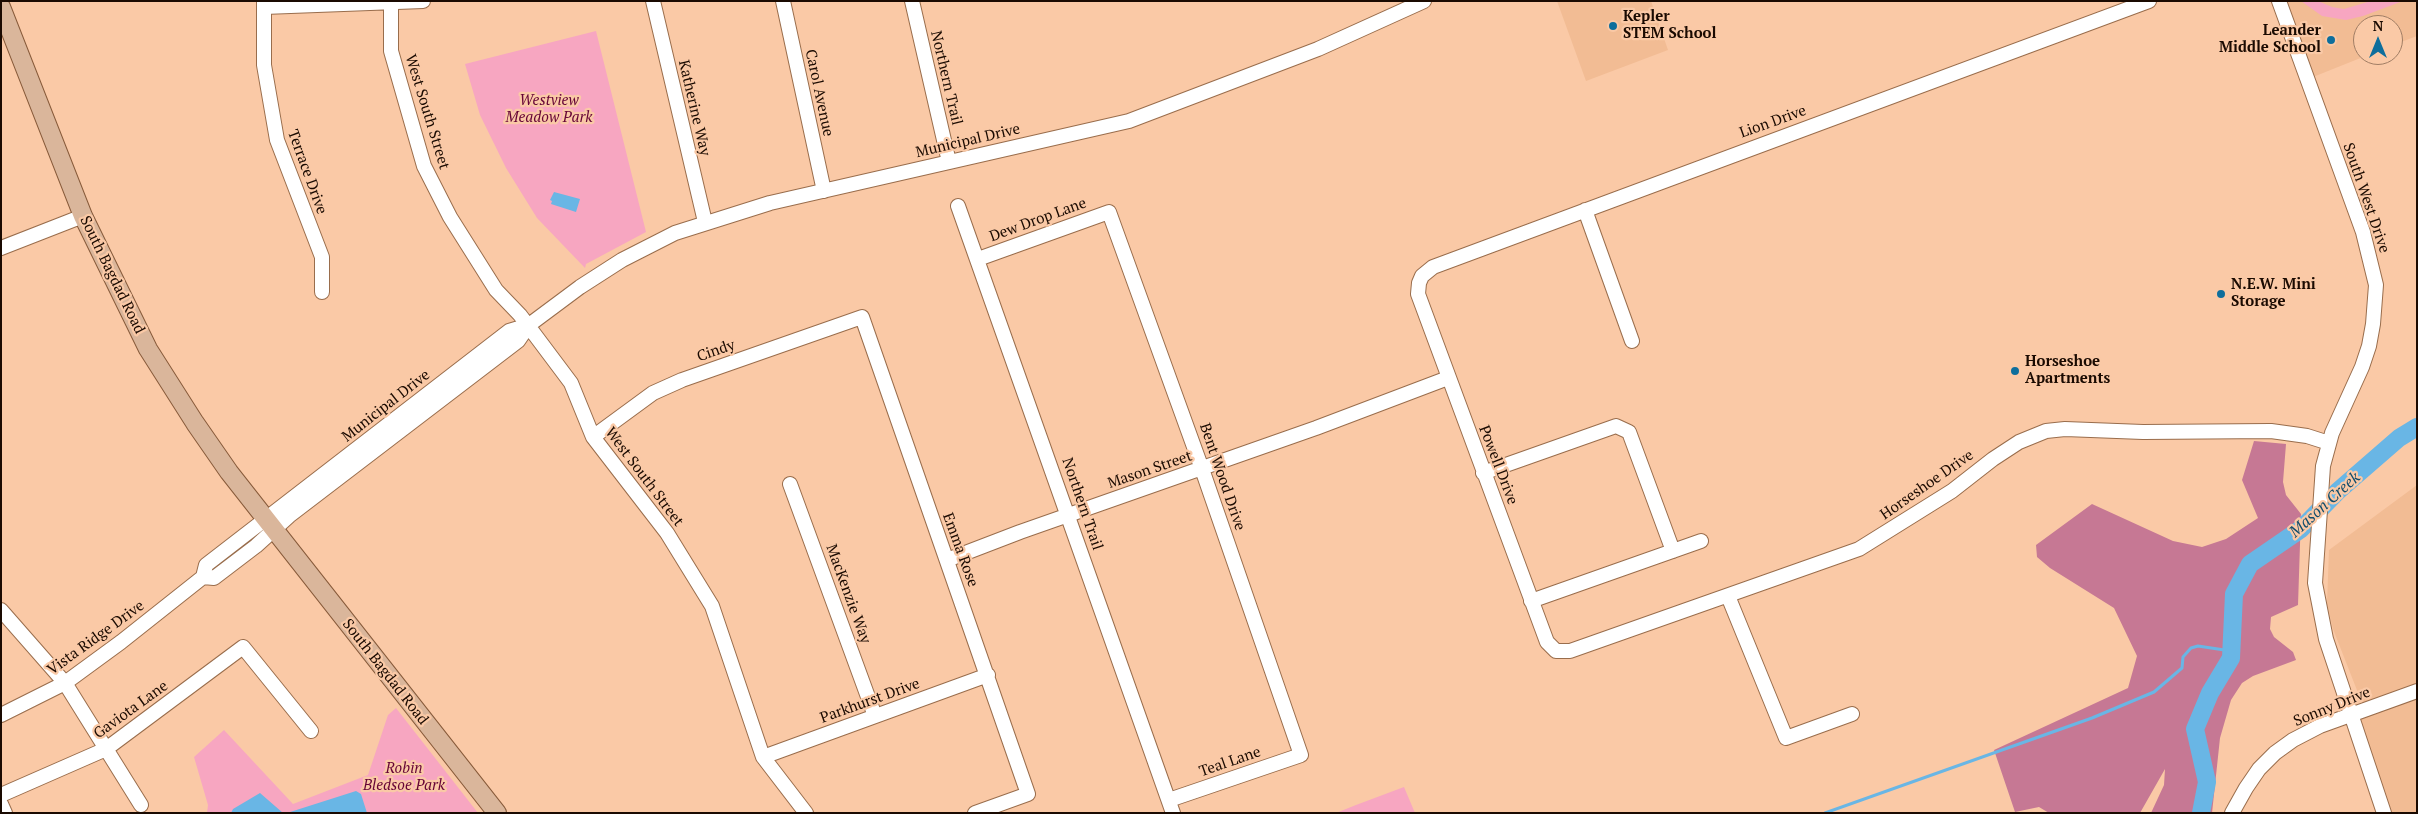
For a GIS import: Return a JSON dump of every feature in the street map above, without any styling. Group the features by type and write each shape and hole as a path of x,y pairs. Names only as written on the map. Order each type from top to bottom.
{"main road":[{"name":"South Bagdad Road","path":"1,7 83,216 148,349 207,442 497,813"}],"street":[{"path":"264,4 423,1"},
{"name":"Katherine Way","path":"653,1 705,222"},
{"name":"Carol Avenue","path":"782,1 824,191"},
{"name":"Northern Trail","path":"912,1 949,162"},
{"name":"Municipal Drive","path":"270,524 289,516 335,473 453,382 509,331 529,325 615,264 675,234 705,222 770,203 1096,130 1149,114 1318,49 1424,1"},
{"name":"Lion Drive","path":"1418,286 1422,276 1433,266 2149,1"},
{"name":"South West Drive","path":"2278,1 2363,232 2376,285 2374,324 2369,346 2362,367 2329,443 2320,498 2315,583 2321,620 2384,813"},
{"name":"West South Street","path":"391,2 391,51 424,166 450,217 496,290 529,325 571,383 593,437 667,533 712,606 763,757 806,813"},
{"name":"Terrace Drive","path":"264,4 264,65 277,140 322,258 322,292"},
{"name":"Northern Trail","path":"958,206 1171,807"},
{"path":"1585,210 1632,341"},
{"name":"Dew Drop Lane","path":"978,259 1109,212"},
{"name":"Bent Wood Drive","path":"1109,212 1202,469 1301,755"},
{"path":"1,248 83,216"},
{"name":"Powell Drive","path":"1418,286 1418,294 1448,378 1531,601 1547,642 1556,651"},
{"name":"Cindy","path":"593,437 653,393 682,380 862,317"},
{"name":"Emma Rose","path":"862,317 1028,794 975,813"},
{"name":"Mason Street","path":"947,560 1202,469 1448,378"},
{"path":"1483,473 1616,426 1629,432 1673,550"},
{"name":"Horseshoe Drive","path":"1556,651 1570,652 1864,546 1952,491 2018,442 2046,431 2065,429 2143,432 2271,431 2307,436 2329,443"},
{"name":"MacKenzie Way","path":"790,484 875,716"},
{"name":"Vista Ridge Drive","path":"1,715 65,683 121,642 203,577 214,578 256,546 270,524"},
{"path":"1531,601 1700,541"},
{"path":"1728,596 1786,738 1852,714"},
{"path":"2,611 65,683 141,805"},
{"name":"Gaviota Lane","path":"1,795 106,749 243,647 311,731"},
{"name":"Parkhurst Drive","path":"763,757 988,675"},
{"name":"Sonny Drive","path":"2232,813 2246,788 2275,753 2293,740 2320,726 2417,691"},
{"name":"Teal Lane","path":"1171,807 1301,755"},
{"path":"1,804 5,813"}],"shaded area":[{"name":"Kepler STEM School","path":"1557,1 1651,1 1668,50 1586,81"},
{"name":"Leander Middle School","path":"2285,1 2417,1 2417,36 2403,41 2403,15 2353,15 2353,61 2313,77"},
{"path":"2254,441 2286,444 2283,482 2286,495 2301,514 2298,605 2271,617 2270,629 2274,637 2293,652 2296,660 2253,676 2242,683 2231,700 2220,738 2212,813 2151,813 2164,785 2165,769 2140,813 2049,813 2039,807 2015,812 1994,750 2128,688 2137,656 2114,608 2050,568 2037,557 2036,545 2092,504 2173,541 2202,547 2226,539 2258,518 2242,480"},
{"path":"2417,485 2417,813 2386,813 2352,714 2362,703 2333,629 2327,604 2329,550"}],"green space":[{"path":"2301,1 2318,1 2332,7 2344,9 2371,1 2403,1 2366,15 2353,15 2353,18 2346,20 2322,16"},
{"name":"Westview Meadow Park","path":"596,31 646,232 586,264 585,268 537,218 506,168 480,115 465,64"},
{"name":"Robin Bledsoe Park","path":"396,708 478,813 207,813 208,805 194,757 224,730 293,804 368,775 388,715"},
{"path":"1404,787 1415,813 1336,813 1356,805"}],"water":[{"path":"554,192 580,199 576,212 551,204 552,201 550,200"},
{"path":"356,791 361,794 367,813 287,813"},
{"path":"260,793 283,813 231,813 233,809"}],"waterway":[{"name":"Mason Creek","path":"2201,813 2207,782 2195,729 2210,693 2231,658 2234,594 2250,564 2301,529 2338,491 2399,438 2417,427"},
{"path":"1825,813 2092,718 2154,692 2182,668 2183,657 2191,648 2198,646 2231,651"}],"place":[{"name":"Kepler STEM School","path":"1613,26"},
{"name":"Leander Middle School","path":"2331,40"},
{"name":"N.E.W. Mini Storage","path":"2221,294"},
{"name":"Horseshoe Apartments","path":"2015,371"}]}
